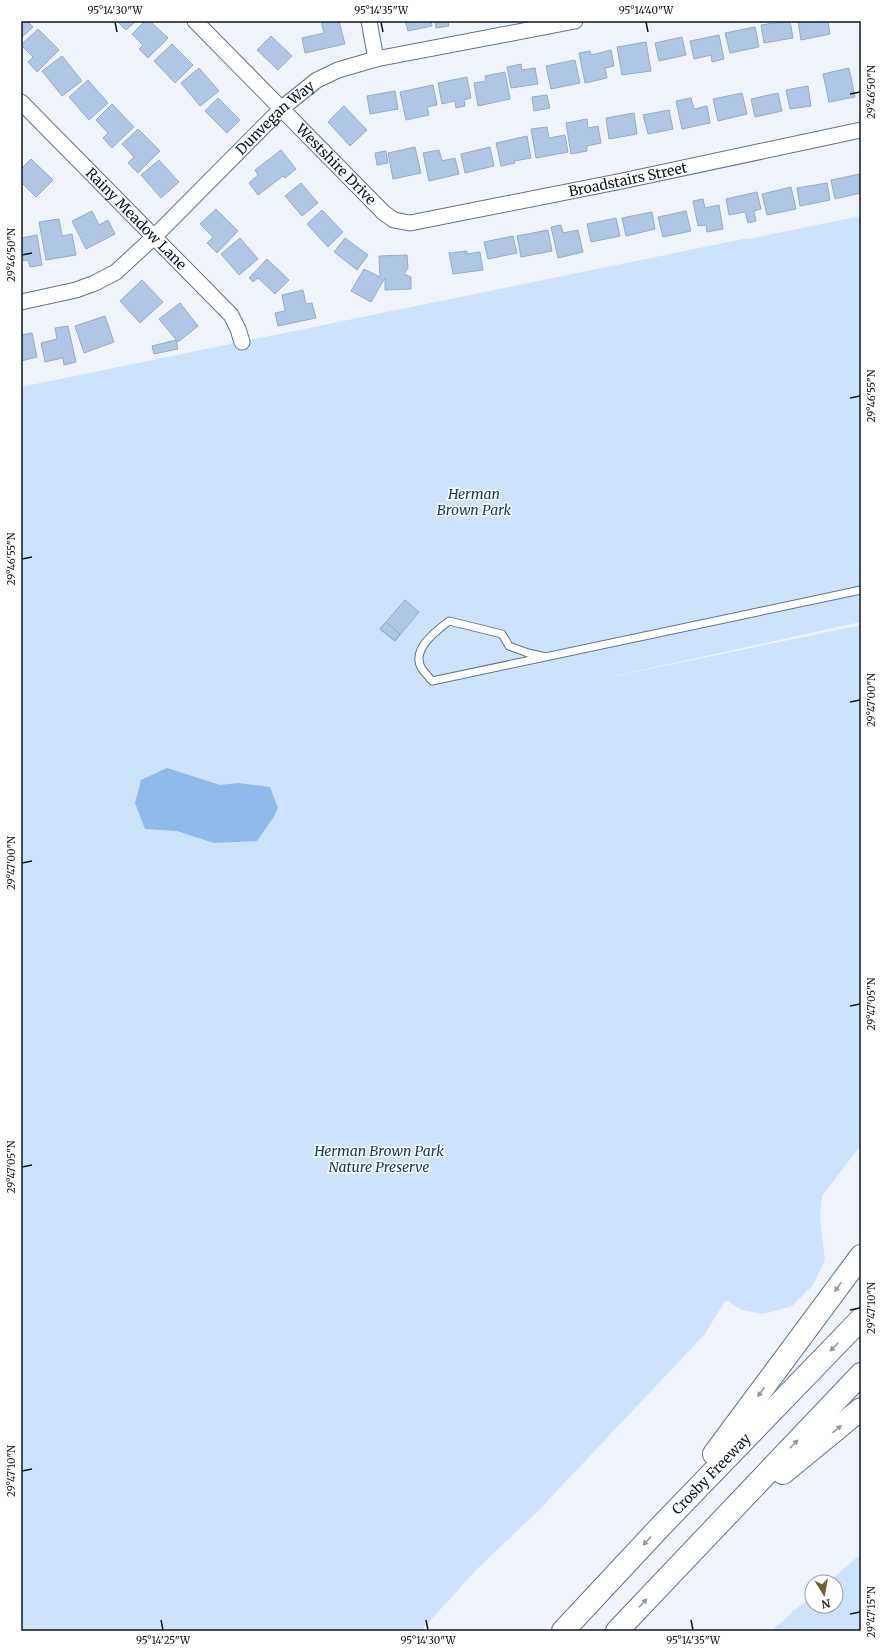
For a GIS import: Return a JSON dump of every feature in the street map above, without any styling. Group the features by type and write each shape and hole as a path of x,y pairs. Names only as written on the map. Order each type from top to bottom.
{"highway":[{"path":"661,1526 861,1256"},
{"name":"Crosby Freeway","path":"563,1631 661,1526 861,1319"},
{"path":"617,1631 861,1374"},
{"path":"709,1533 861,1409"}],"street":[{"name":"Westshire Drive","path":"195,21 384,213 394,220"},
{"path":"369,21 376,60"},
{"name":"Dunvegan Way","path":"21,302 76,290 95,283 116,272 155,236 282,108 317,80 338,70 376,60 537,25 575,21"},
{"name":"Rainy Meadow Lane","path":"21,102 155,236 230,315 238,329 242,342"},
{"name":"Broadstairs Street","path":"394,220 410,223 622,181 861,130"}],"lane":[{"path":"546,657 528,653 509,646 502,634 448,621 426,640 419,657 421,668 432,681 546,657 861,590"}],"green space":[{"name":"Herman Brown Park Nature Preserve","path":"861,216 861,622 592,681 861,625 861,1145 822,1196 820,1218 825,1260 812,1286 792,1306 763,1314 742,1310 726,1300 704,1335 539,1510 475,1571 421,1631 21,1631 21,387"},
{"path":"861,1554 861,1631 771,1631 792,1613 792,1611 804,1602 804,1614 844,1614 844,1574 837,1574"}],"water":[{"path":"167,768 220,785 239,783 270,787 278,808 257,841 214,843 177,831 145,829 135,803 141,780"}],"building":[{"path":"21,21 27,21 33,27 21,38"},
{"path":"117,21 136,21 126,30"},
{"path":"145,21 150,21 168,38 148,58 139,49 143,45 132,34"},
{"path":"321,21 339,21 345,44 305,53 302,38 324,33"},
{"path":"405,21 431,21 432,26 408,31"},
{"path":"435,21 448,21 449,26 436,28"},
{"path":"790,21 793,38 764,43 761,25"},
{"path":"798,21 828,21 830,34 801,40"},
{"path":"755,27 759,47 730,53 725,33"},
{"path":"38,29 59,50 37,72 28,62 33,57 21,45"},
{"path":"719,35 724,59 712,62 711,55 694,59 690,41"},
{"path":"271,36 292,56 278,70 257,50"},
{"path":"682,37 686,55 659,61 655,43"},
{"path":"646,42 651,71 622,75 617,47"},
{"path":"172,44 193,65 175,83 154,61"},
{"path":"611,50 614,66 605,68 607,78 585,83 579,53 590,51 591,55"},
{"path":"62,56 82,81 62,96 42,71"},
{"path":"575,60 580,83 551,89 546,66"},
{"path":"521,64 522,70 535,68 538,84 511,88 507,67"},
{"path":"199,68 219,91 200,106 181,83"},
{"path":"849,68 855,97 829,102 823,74"},
{"path":"505,72 510,99 478,106 474,83 486,81 485,76"},
{"path":"467,77 471,98 464,100 465,106 456,108 455,101 442,104 438,83"},
{"path":"88,80 108,103 89,120 69,97"},
{"path":"433,85 437,105 427,107 429,115 406,120 400,92"},
{"path":"808,86 811,106 790,109 786,90"},
{"path":"395,91 398,109 370,114 367,96"},
{"path":"742,93 747,114 718,121 713,99"},
{"path":"778,93 782,111 755,117 751,99"},
{"path":"547,95 550,108 534,111 532,97"},
{"path":"218,98 240,120 227,133 205,111"},
{"path":"691,98 694,109 707,106 710,123 682,129 676,101"},
{"path":"112,104 134,127 112,148 103,138 108,133 96,120"},
{"path":"344,106 367,130 350,146 328,122"},
{"path":"669,110 673,129 648,134 643,115"},
{"path":"634,113 637,134 609,139 606,118"},
{"path":"587,119 588,128 598,126 601,143 587,146 587,151 571,154 566,123"},
{"path":"547,127 549,138 565,135 568,152 536,158 531,129"},
{"path":"138,129 160,151 138,173 128,163 134,157 122,144"},
{"path":"527,136 531,158 514,161 515,163 501,166 496,143"},
{"path":"415,147 421,173 393,179 388,153"},
{"path":"490,147 494,166 465,173 461,154"},
{"path":"281,150 296,169 285,178 283,176 258,195 249,183 258,175 255,170"},
{"path":"439,150 442,161 455,158 459,174 429,181 423,153"},
{"path":"386,151 388,163 377,165 375,153"},
{"path":"31,159 53,180 36,197 21,182 21,169"},
{"path":"159,160 179,182 161,198 141,175"},
{"path":"860,174 861,193 835,199 831,180"},
{"path":"301,183 318,203 302,216 285,196"},
{"path":"827,183 830,200 800,206 797,188"},
{"path":"791,187 796,209 767,215 762,194"},
{"path":"757,192 761,209 754,211 756,221 748,223 745,212 729,215 726,199"},
{"path":"703,199 705,208 719,205 723,229 707,232 706,225 698,226 693,201"},
{"path":"216,209 238,231 217,253 207,243 213,237 200,224"},
{"path":"322,210 343,232 328,247 307,224"},
{"path":"92,211 99,225 108,220 115,234 86,249 72,221"},
{"path":"686,211 691,231 663,237 658,217"},
{"path":"652,212 655,229 626,236 622,218"},
{"path":"616,218 620,236 591,242 587,224"},
{"path":"59,219 62,236 72,234 76,255 46,260 39,222"},
{"path":"561,225 563,233 578,230 583,252 558,258 551,227"},
{"path":"548,230 552,251 521,257 517,236"},
{"path":"37,235 42,265 30,267 28,260 21,261 21,238"},
{"path":"513,236 517,253 488,259 484,242"},
{"path":"240,238 258,259 239,275 221,254"},
{"path":"345,238 368,255 357,270 334,252"},
{"path":"467,251 467,254 480,252 483,270 453,274 449,253"},
{"path":"407,255 408,268 404,274 411,277 411,289 385,290 385,278 371,302 351,291 364,269 380,277 379,256"},
{"path":"267,259 289,280 275,294 258,278 253,282 249,278"},
{"path":"142,280 163,302 140,323 120,301"},
{"path":"303,290 306,304 312,303 316,318 278,326 275,313 285,311 282,295"},
{"path":"180,303 198,326 178,342 159,319"},
{"path":"105,316 114,342 84,353 75,326"},
{"path":"68,326 76,362 64,365 63,358 45,362 41,343 57,339 55,328"},
{"path":"32,333 37,357 21,361 21,335"},
{"path":"176,340 178,349 154,354 152,346"},
{"path":"405,600 419,612 395,641 380,629"},
{"path":"386,622 400,634 395,641 380,629"}],"park label":[{"name":"Herman Brown Park","path":"474,502"}]}
